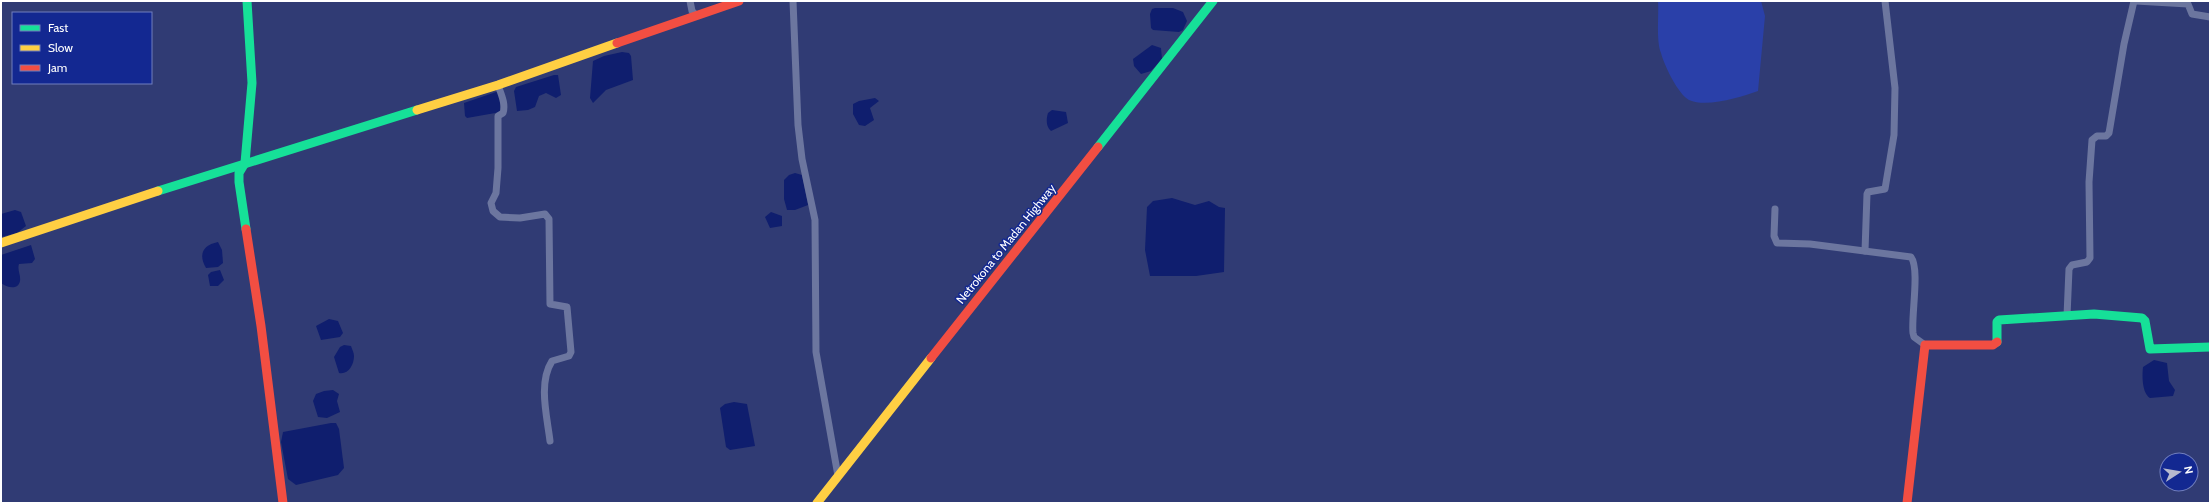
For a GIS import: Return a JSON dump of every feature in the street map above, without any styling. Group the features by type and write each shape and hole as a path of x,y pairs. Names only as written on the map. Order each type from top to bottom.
{"main road":[{"path":"247,1 252,83 245,162 241,169 239,182 261,326 283,503"},
{"path":"1,243 245,162 498,85 739,1"},
{"name":"Netrokona to Madan Highway","path":"817,503 1213,1"},
{"path":"1907,503 1925,345 1994,345 1998,341 1997,322 1999,320 2094,314 2139,316 2145,321 2150,349 2210,347"}],"street":[{"path":"690,1 692,11 696,15"},
{"path":"793,1 798,125 802,159 816,220 816,352 838,476"},
{"path":"1865,251 1868,192 1885,189 1894,135 1895,88 1885,1"},
{"path":"2067,316 2069,269 2075,264 2087,262 2090,258 2089,182 2092,140 2097,136 2106,136 2109,133 2124,44 2135,1 2188,4 2192,14 2210,17"},
{"path":"498,85 502,95 504,110 503,113 498,116 498,168 496,193 491,203 493,211 500,217 520,218 545,214 549,219 550,304 567,307 571,352 569,356 552,360 546,370 545,400 550,440"},
{"path":"1775,209 1774,236 1777,243 1810,244 1908,256 1913,260 1915,276 1913,333 1914,337 1925,345"}],"shaded area":[{"path":"1658,1 1761,1 1765,16 1758,91 1733,99 1705,103 1689,100 1685,97 1680,92 1668,72 1659,48"},
{"path":"1173,8 1183,12 1187,21 1183,30 1179,32 1153,30 1151,28 1150,14 1152,9"},
{"path":"1152,45 1161,48 1162,59 1151,71 1141,74 1134,66 1133,59"},
{"path":"622,52 629,53 631,56 633,80 606,90 593,103 590,98 593,61 604,56"},
{"path":"558,75 561,95 556,98 546,93 539,96 535,107 528,110 517,111 514,91 516,87"},
{"path":"496,92 499,93 501,112 467,118 465,116 464,103"},
{"path":"875,98 879,101 870,108 874,120 865,126 859,125 853,114 853,104 859,101"},
{"path":"1052,110 1066,112 1068,123 1051,131 1047,125 1047,120 1048,113"},
{"path":"795,173 802,175 808,205 795,210 787,210 784,199 784,180 789,175"},
{"path":"1172,198 1195,205 1209,201 1219,207 1225,208 1224,272 1196,276 1150,276 1145,250 1147,207 1153,201"},
{"path":"15,210 21,212 26,226 17,233 1,237 1,214"},
{"path":"771,212 782,216 782,226 770,228 765,217"},
{"path":"218,242 222,250 223,263 218,267 206,268 202,258 203,251 209,245"},
{"path":"31,245 35,259 32,263 19,264 19,284 12,287 1,283 1,255"},
{"path":"220,270 224,280 218,286 210,286 208,275 211,272"},
{"path":"329,319 338,321 343,333 340,337 321,340 316,326"},
{"path":"344,345 351,346 354,359 352,366 348,371 339,373 334,357 340,347"},
{"path":"2154,360 2167,363 2169,381 2175,390 2173,396 2150,398 2147,396 2144,388 2143,367"},
{"path":"333,390 339,394 337,401 340,412 327,418 318,417 313,401 316,394"},
{"path":"734,402 747,404 755,446 730,450 726,447 720,408 725,404"},
{"path":"336,423 339,429 344,468 338,475 296,485 288,479 281,442 283,432"}],"traffic: fast":[{"path":"246,229 239,173 245,163 252,83 247,1"},
{"path":"1098,147 1213,1"},
{"path":"158,191 417,110"},
{"path":"1997,342 1997,322 1999,320 2094,314 2142,318 2145,321 2150,349 2210,347"}],"traffic: slow":[{"path":"417,110 498,85 617,43"},
{"path":"1,243 158,191"},
{"path":"817,503 931,358"}],"traffic: jam":[{"path":"617,43 739,1"},
{"path":"931,358 1098,147"},
{"path":"246,229 261,326 283,503"},
{"path":"1907,503 1925,345 1993,345 1997,342"}]}
